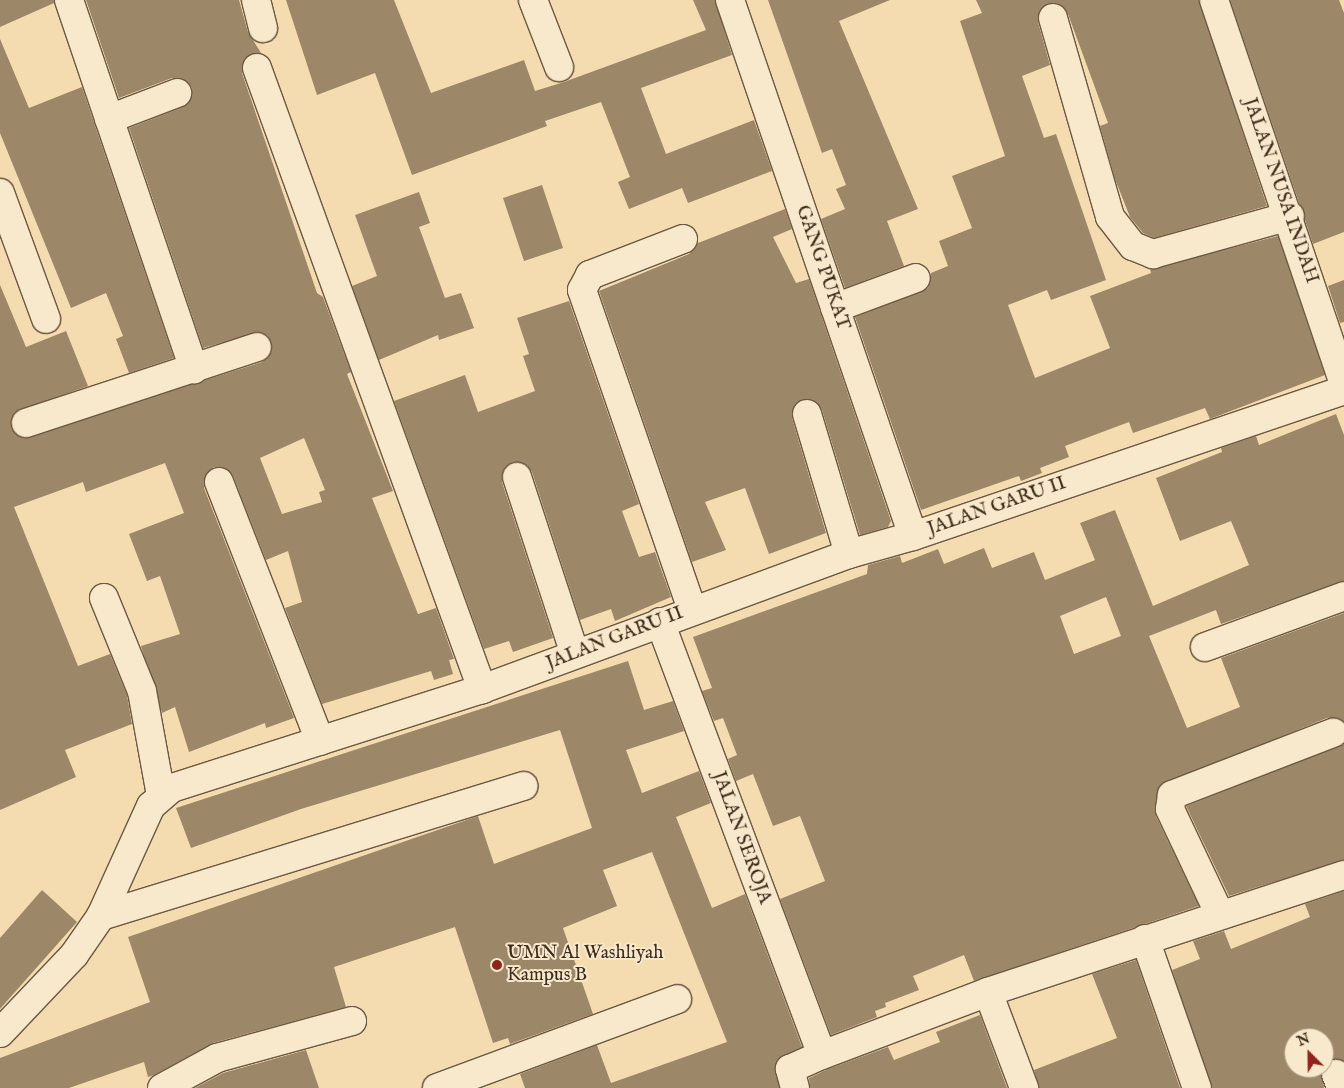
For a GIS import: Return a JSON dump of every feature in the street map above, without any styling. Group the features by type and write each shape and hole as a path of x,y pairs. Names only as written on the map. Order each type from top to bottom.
{"street":[{"path":"69,0 194,369"},
{"path":"256,0 263,28"},
{"path":"533,0 559,67"},
{"name":"GANG PUKAT","path":"730,0 914,536"},
{"name":"JALAN NUSA INDAH","path":"1214,0 1290,216 1344,383"},
{"path":"1053,18 1110,217 1132,246 1153,254 1290,216"},
{"path":"257,68 482,689"},
{"path":"109,119 177,93"},
{"path":"0,193 46,319"},
{"path":"683,239 590,275 582,290 692,610"},
{"path":"836,308 916,278"},
{"path":"26,423 257,347"},
{"name":"JALAN GARU II","path":"0,1033 74,955 101,916 140,825 161,796 172,788 482,689 692,610 849,554 914,536 1344,390"},
{"path":"807,414 849,554"},
{"path":"517,477 575,654"},
{"path":"219,482 320,741"},
{"path":"1206,647 1344,596"},
{"path":"104,598 142,691 161,796"},
{"name":"JALAN SEROJA","path":"660,622 822,1054"},
{"path":"1220,915 1170,809 1172,795 1333,733"},
{"path":"101,916 523,786"},
{"path":"795,1088 790,1069 822,1054 988,992 1344,875"},
{"path":"1145,939 1197,1088"},
{"path":"988,992 1024,1088"},
{"path":"437,1088 678,999"},
{"path":"162,1088 217,1058 352,1020"}],"building":[{"path":"0,0 54,0 54,3 0,27"},
{"path":"86,0 239,0 248,32 261,53 245,58 242,73 317,293 323,297 351,372 347,374 393,491 372,498 418,614 436,608 454,659 449,660 453,674 434,680 431,671 322,704 285,608 302,602 288,551 266,560 233,476 222,467 214,467 207,473 204,488 294,718 266,728 265,723 189,752 175,707 162,713 141,646 180,634 160,576 147,581 129,534 184,513 165,463 86,492 83,482 14,507 78,666 110,654 127,695 132,724 65,750 76,777 0,810 0,285 26,347 66,331 88,386 15,412 11,427 22,438 262,362 272,350 268,336 260,332 203,348 129,128 183,107 189,102 192,88 186,81 172,78 119,98","holes":["304,438 325,490 319,492 322,502 282,514 260,458"]},
{"path":"286,0 394,0 431,93 524,60 535,91 564,82 706,30 693,0 715,0 732,55 641,88 666,154 754,120 772,171 688,203 682,188 629,209 618,182 630,177 601,102 545,121 547,126 412,175 375,73 317,95"},
{"path":"768,0 890,0 839,21 918,209 887,221 904,266 845,288 821,219 845,209 836,189 846,185 832,149 822,153"},
{"path":"976,0 1199,0 1267,206 1154,238 1143,233 1130,217 1115,179 1100,126 1108,123 1068,14 1057,3 1042,7 1038,22 1050,65 1022,76 1044,138 1056,134 1106,280 1051,300 1047,290 1008,305 1035,378 1110,348 1090,296 1151,273 1150,269 1278,236 1325,375 1210,419 1205,408 1133,433 1129,422 1065,446 1069,457 1040,468 1042,473 1021,481 1019,476 921,510 855,317 928,288 931,273 948,266 939,241 972,228 952,176 1005,156 960,21 982,13"},
{"path":"1230,0 1339,0 1344,13 1344,232 1313,244"},
{"path":"0,39 29,108 82,87 174,358 129,373 116,339 123,336 106,293 71,308 0,133"},
{"path":"542,185 563,248 524,261 503,198"},
{"path":"419,192 430,223 419,227 445,298 461,293 474,328 439,340 438,335 379,360 352,286 377,276 355,215"},
{"path":"785,209 792,229 773,237 796,283 809,279 891,521 888,527 860,535 822,410 817,402 803,399 795,404 792,418 826,533 769,554 745,488 705,502 726,550 692,562 599,291 689,254 698,243"},
{"path":"1344,280 1344,322 1340,323 1328,286"},
{"path":"569,301 639,504 622,511 639,557 655,552 671,597 615,621 611,609 580,620 532,472 527,465 513,462 505,467 502,482 553,638 513,652 509,641 484,649 394,401 465,375 478,412 535,391 523,356 529,354 517,318"},
{"path":"1336,414 1344,435 1344,581 1221,624 1216,610 1149,636 1187,728 1240,707 1221,658 1344,613 1344,722 1327,718 1160,786 1156,816 1199,906 974,981 964,955 913,976 919,990 885,1003 886,1007 875,1011 877,1017 831,1035 780,899 825,881 800,816 773,826 753,774 736,781 728,759 737,755 723,718 714,721 702,691 712,688 693,637 867,574 868,565 900,556 902,563 938,549 944,564 984,548 992,568 1034,552 1045,580 1095,560 1080,523 1115,510 1153,606 1249,565 1231,521 1180,541 1156,478 1222,452 1221,448 1256,436 1259,445","holes":["1106,597 1121,636 1074,654 1060,616"]},
{"path":"628,661 644,710 673,701 684,731 626,750 642,793 699,771 711,803 676,817 712,908 745,894 802,1047 778,1059 779,1088 525,1088 520,1074 597,1045 611,1083 727,1042 652,852 603,870 617,906 563,928 593,1014 510,1044 508,1038 493,1043 455,927 334,967 346,1007 213,1043 154,1075 148,1077 144,1062 69,1088 0,1088 0,1058 150,1002 128,937 478,816 494,864 592,828 560,730 301,809 191,848 176,808"},
{"path":"1344,744 1344,860 1229,896 1186,806"},
{"path":"42,890 77,922 0,1009 0,938"},
{"path":"1344,891 1344,1061 1334,1059 1334,1028 1284,1028 1284,1078 1323,1078 1324,1088 1212,1088 1172,970 1200,959 1193,941 1224,931 1231,949 1310,917 1305,904"},
{"path":"1136,960 1180,1088 1039,1088 1034,1070 1117,1038 1092,974"},
{"path":"980,1015 1007,1088 810,1088 809,1078 828,1069 888,1047 894,1060 940,1042 936,1032"},
{"path":"306,1050 319,1088 195,1088 223,1073"}],"place":[{"name":"UMN Al Washliyah Kampus B","path":"497,965"}]}
